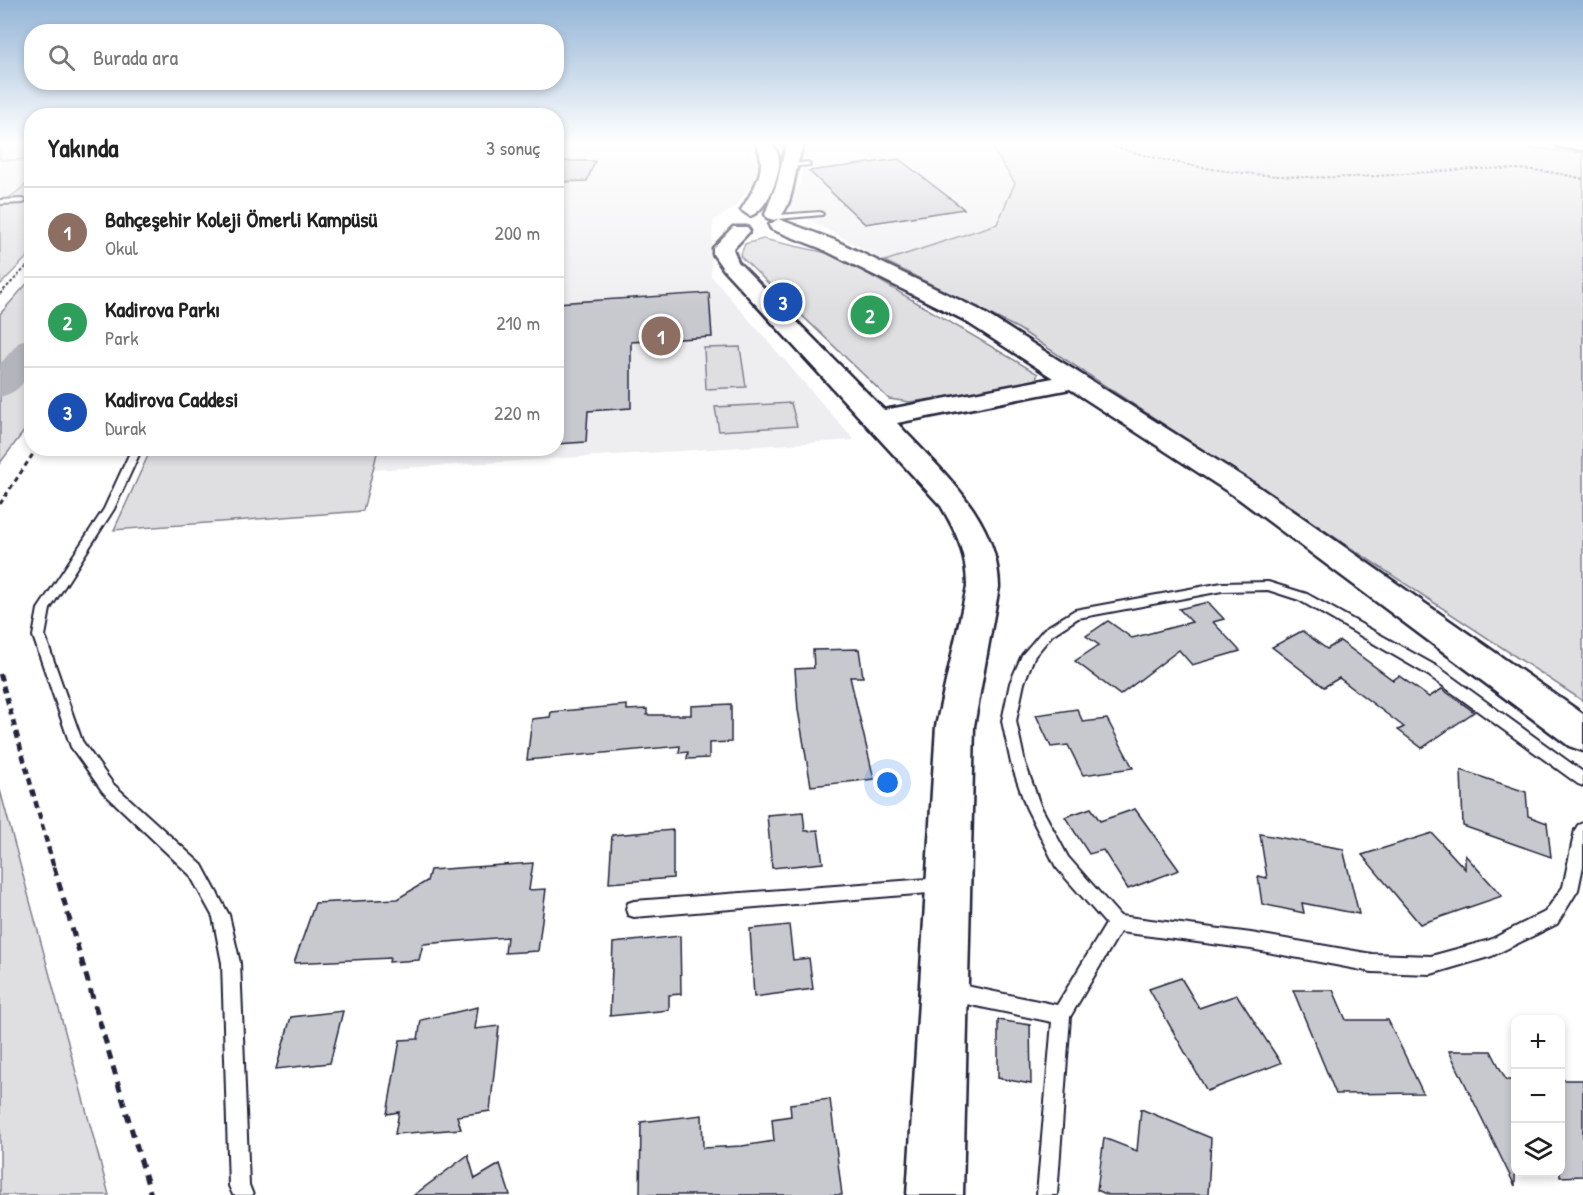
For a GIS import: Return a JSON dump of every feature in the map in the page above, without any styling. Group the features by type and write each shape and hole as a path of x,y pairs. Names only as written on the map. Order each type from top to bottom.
{"main road":[{"path":"755,198 737,218 723,248 723,254 731,266 878,418 965,519 978,548 983,567 980,606 964,669 955,726 935,1195"},
{"path":"737,218 758,232 777,219 782,198"},
{"path":"777,219 970,314 1075,381 1249,493 1583,735"},
{"path":"878,418 1075,381"}],"lane":[{"path":"0,202 23,201"},
{"path":"777,219 820,214"},
{"path":"134,456 109,509 44,609 39,636 76,743 108,788 196,870 221,915 231,963 239,1186 243,1195"},
{"path":"1583,780 1433,671 1303,597 1268,586 1222,587 1075,614 1048,632 1028,655 1017,683 1009,721 1018,763 1034,807 1062,862 1116,923 1251,941 1372,963 1431,965 1492,948 1551,918 1570,890 1583,830"},
{"path":"634,909 949,885"},
{"path":"1047,1195 1061,1015 1116,923"},
{"path":"942,990 1061,1015"}],"path":[{"path":"0,294 24,269"},
{"path":"0,504 32,456"},
{"path":"0,674 16,740 151,1195"}],"shaded area":[{"path":"0,198 9,198 0,205"},
{"path":"9,198 24,198 24,260 0,285 0,205"},
{"path":"564,198 742,198 736,207 713,221 711,276 854,440 373,470 376,456 564,456"},
{"path":"787,198 1009,198 997,224 885,261 784,206 783,202"},
{"path":"1009,198 1583,198 1583,701 1019,329 885,261 997,224"},
{"path":"763,239 836,255 1038,374 1033,385 910,402 889,399 740,256 745,244"},
{"path":"24,287 24,431 0,463 0,314"},
{"path":"740,347 746,387 706,389 704,348"},
{"path":"791,403 797,426 719,431 715,407"},
{"path":"147,456 376,456 363,511 114,530"},
{"path":"0,790 109,1195 0,1195"}],"building":[{"path":"837,198 949,198 964,209 865,224"},
{"path":"709,293 712,337 631,342 631,408 588,411 586,442 564,443 564,302"},
{"path":"1208,602 1224,619 1213,622 1240,651 1192,665 1179,650 1120,695 1075,661 1099,645 1086,636 1108,621 1132,638 1192,622 1179,609"},
{"path":"1302,631 1327,649 1340,641 1393,680 1399,676 1429,697 1442,689 1474,712 1422,748 1398,730 1404,727 1339,678 1324,687 1272,647"},
{"path":"859,649 863,677 850,677 874,779 811,786 798,710 795,669 814,668 813,650"},
{"path":"731,704 731,742 709,743 709,758 687,759 688,752 679,753 680,746 527,760 532,719 550,717 551,712 627,705 627,710 647,709 647,715 691,715 691,706"},
{"path":"1077,709 1083,722 1107,719 1133,768 1083,775 1068,745 1051,747 1036,715"},
{"path":"1461,770 1526,792 1528,816 1547,823 1551,857 1463,826"},
{"path":"1091,808 1100,821 1135,809 1179,870 1128,889 1103,850 1089,854 1065,817"},
{"path":"803,812 805,831 818,830 823,863 772,868 767,815"},
{"path":"673,830 673,878 609,883 612,835"},
{"path":"1432,833 1465,869 1465,855 1502,896 1420,924 1362,855"},
{"path":"1260,834 1343,849 1359,914 1302,903 1304,913 1262,904 1258,876 1267,878"},
{"path":"533,863 529,890 546,889 538,951 505,953 507,937 423,944 419,960 389,962 390,958 294,963 315,903 397,899 427,881 430,870"},
{"path":"789,925 793,960 809,958 813,989 754,997 750,929"},
{"path":"680,936 681,994 669,995 669,1010 610,1016 613,943"},
{"path":"1181,978 1199,1008 1237,995 1281,1063 1207,1091 1149,989"},
{"path":"1293,990 1333,990 1346,1020 1388,1020 1423,1093 1336,1094"},
{"path":"478,1007 475,1029 499,1026 490,1111 457,1116 461,1129 395,1134 399,1112 387,1114 400,1040 418,1039 421,1020"},
{"path":"343,1011 330,1063 276,1069 291,1017"},
{"path":"998,1020 1030,1025 1031,1084 998,1078"},
{"path":"1449,1051 1491,1051 1506,1080 1511,1080 1511,1177 1515,1177 1515,1186"},
{"path":"1565,1080 1583,1080 1583,1176 1565,1177"},
{"path":"830,1099 842,1195 640,1195 641,1122 702,1115 703,1148 742,1146 774,1141 772,1119 791,1116 790,1104"},
{"path":"1141,1109 1211,1138 1208,1195 1108,1195 1097,1190 1104,1138 1137,1151"},
{"path":"468,1155 475,1179 500,1164 510,1195 414,1195"}],"waterway":[{"path":"0,386 24,358"}],"place":[{"name":"Kadirova Caddesi","path":"783,302"},
{"name":"Kadirova Parkı","path":"870,315"},
{"name":"Bahçeşehir Koleji Ömerli Kampüsü","path":"661,336"}]}
